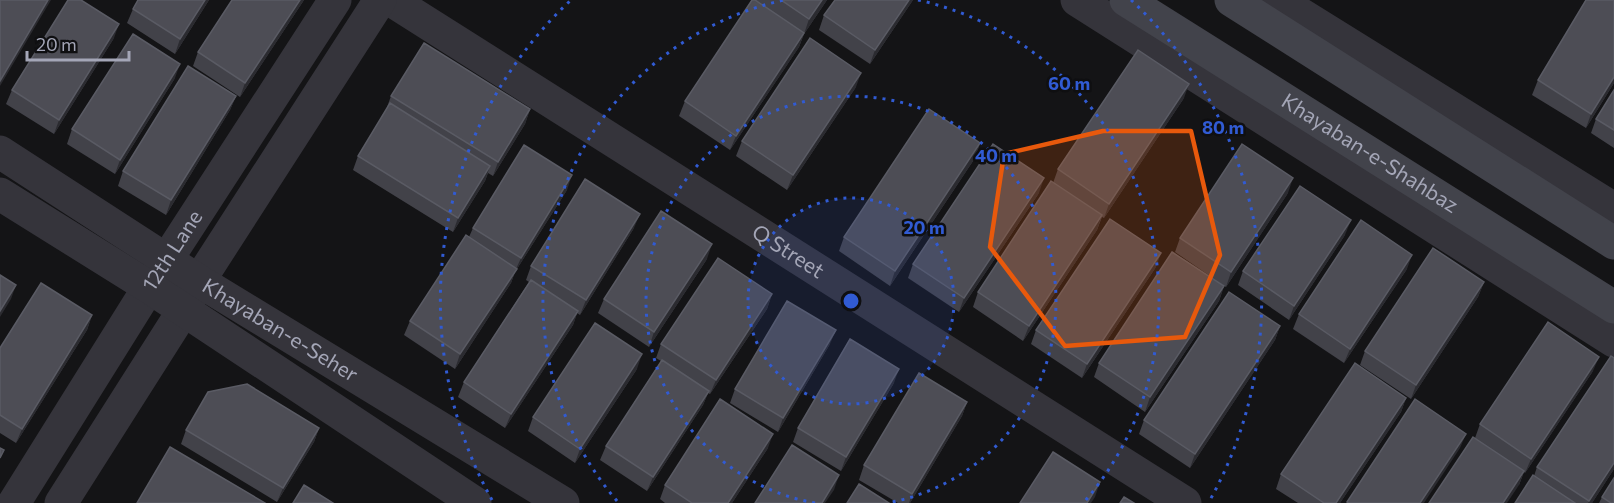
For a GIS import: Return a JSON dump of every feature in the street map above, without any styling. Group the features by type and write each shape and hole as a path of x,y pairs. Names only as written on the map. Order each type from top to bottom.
{"main road":[{"name":"Khayaban-e-Shahbaz","path":"1126,0 1614,307"},
{"path":"1231,0 1614,243"}],"street":[{"name":"12th Lane","path":"14,503 149,287 335,0"},
{"name":"12th Lane","path":"61,503 183,310 199,280 380,0"},
{"name":"Q Street","path":"391,0 1185,503"},
{"path":"1077,0 1614,341"},
{"path":"1278,0 1614,209"},
{"name":"Khayaban-e-Seher","path":"0,152 199,280 563,503"},
{"name":"Khayaban-e-Seher","path":"0,194 149,287 475,503"}],"highlighted area":[{"path":"1103,131 1191,131 1220,255 1185,337 1065,346 990,247 1004,154"}],"building":[{"path":"0,0 48,0 0,81"},
{"path":"68,0 81,0 119,24 59,120 12,90"},
{"path":"138,0 205,0 180,39 133,9"},
{"path":"232,0 300,0 245,83 198,52"},
{"path":"752,0 804,33 736,136 685,101"},
{"path":"781,0 822,0 809,19"},
{"path":"835,0 909,0 875,50 824,15"},
{"path":"1586,0 1614,0 1614,77 1591,114 1538,80"},
{"path":"133,34 180,64 120,160 72,129"},
{"path":"810,38 861,73 793,175 742,141"},
{"path":"424,43 530,109 498,162 391,96"},
{"path":"1138,50 1189,84 1109,204 1058,169"},
{"path":"188,66 236,96 171,200 123,171"},
{"path":"1614,90 1614,130 1596,119"},
{"path":"390,103 490,166 458,218 358,156"},
{"path":"929,109 980,143 895,271 844,237"},
{"path":"993,144 1044,178 964,298 913,264"},
{"path":"1242,144 1293,178 1231,272 1180,238"},
{"path":"524,145 572,175 521,258 473,228"},
{"path":"585,179 640,214 586,300 531,266"},
{"path":"1051,181 1102,215 1029,326 978,292"},
{"path":"1300,186 1351,220 1294,306 1243,271"},
{"path":"661,211 712,244 654,332 604,299"},
{"path":"1110,219 1161,253 1087,364 1036,330"},
{"path":"1361,220 1412,255 1350,349 1299,314"},
{"path":"466,235 517,269 460,354 410,321"},
{"path":"1433,248 1484,282 1416,385 1365,351"},
{"path":"1172,252 1224,286 1150,397 1099,363"},
{"path":"718,258 772,294 716,380 661,344"},
{"path":"0,275 16,285 0,311"},
{"path":"531,280 578,311 511,414 464,382"},
{"path":"41,283 92,315 22,429 0,415 0,348"},
{"path":"1229,292 1280,326 1195,454 1144,420"},
{"path":"787,301 836,330 783,418 735,389"},
{"path":"1548,322 1599,357 1531,459 1480,424"},
{"path":"595,323 642,354 580,449 533,417"},
{"path":"850,339 899,369 846,457 798,428"},
{"path":"1611,356 1614,358 1614,463 1589,501 1537,467"},
{"path":"662,360 709,391 653,477 606,446"},
{"path":"1355,363 1406,398 1336,503 1324,503 1281,474"},
{"path":"919,373 967,402 912,494 864,465"},
{"path":"247,384 319,428 283,488 186,430 208,392"},
{"path":"720,399 773,434 728,503 692,503 665,485"},
{"path":"1415,399 1466,434 1420,503 1347,502"},
{"path":"1473,437 1524,471 1503,503 1429,503"},
{"path":"792,445 839,475 822,503 755,503"},
{"path":"170,447 265,503 137,503"},
{"path":"1053,452 1100,482 1087,503 1020,503"},
{"path":"1533,475 1575,503 1515,503"},
{"path":"1614,478 1614,503 1611,503 1602,497"},
{"path":"859,484 889,503 847,503"},
{"path":"304,485 333,503 293,503"},
{"path":"1124,497 1134,503 1120,503"}]}
